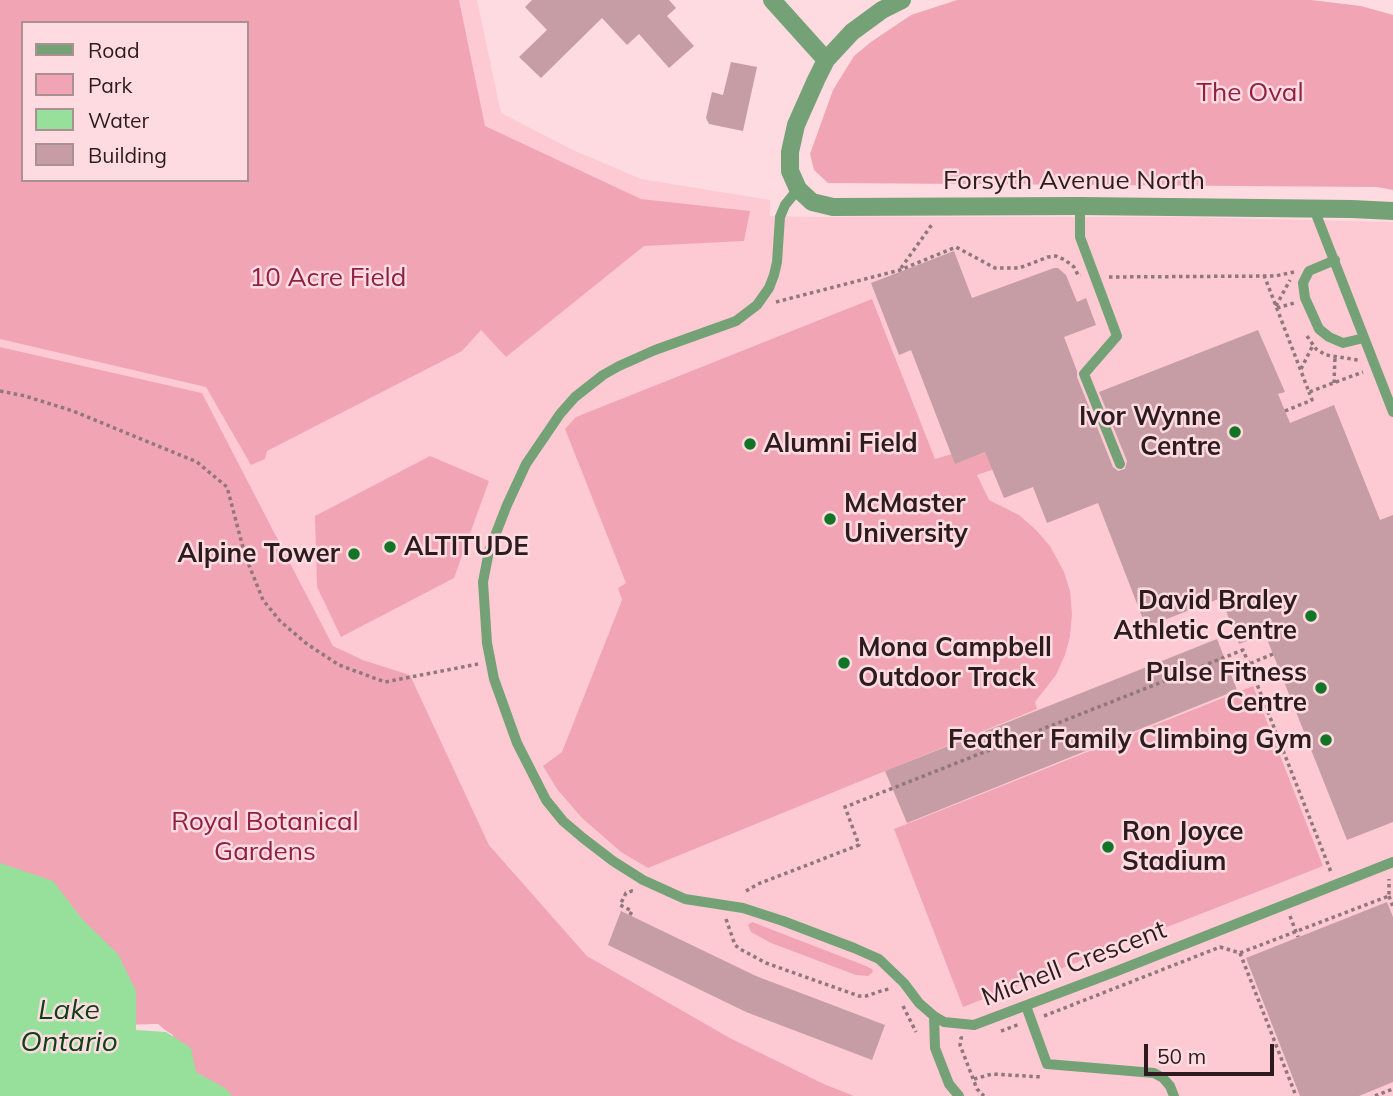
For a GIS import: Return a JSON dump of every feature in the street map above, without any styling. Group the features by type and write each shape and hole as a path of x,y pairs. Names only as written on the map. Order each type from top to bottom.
{"street":[{"path":"772,0 826,60"},
{"path":"798,189 790,170 790,152 796,125 826,60 852,32 882,10 902,0"},
{"name":"Forsyth Avenue North","path":"798,189 812,202 833,207 1080,206 1393,211"}],"lane":[{"path":"798,189 785,205 780,217 774,275 757,305 736,321 655,351 603,374 575,397 560,414 526,464 489,551 483,582 487,643 508,722 546,800 564,821 613,861 643,880 685,899 730,905 783,920 879,959 934,1016 935,1048 948,1084 959,1096"},
{"path":"1080,206 1080,237 1117,336 1084,374 1120,464"},
{"path":"1314,209 1393,412"},
{"path":"1335,260 1309,271 1303,282 1305,299 1319,329 1329,337 1343,343 1364,338"},
{"name":"Michell Crescent","path":"934,1016 956,1024 974,1025 1393,862"},
{"path":"1026,1006 1047,1064 1154,1073 1170,1086 1174,1096"}],"path":[{"path":"900,270 944,206"},
{"path":"757,305 900,270 956,247 995,268 1019,268 1056,256 1074,267 1078,275 1275,276 1294,272 1276,306"},
{"path":"1264,275 1312,400 1285,411"},
{"path":"1301,370 1313,345"},
{"path":"1334,383 1335,357"},
{"path":"1309,392 1364,372"},
{"path":"0,391 74,411 197,462 227,487 245,555 263,600 280,621 339,666 385,682 491,661"},
{"path":"746,891 859,845 845,807 1244,650 1329,872"},
{"path":"1249,664 1273,654"},
{"path":"1389,879 1389,896 1393,907"},
{"path":"630,915 632,911 620,905 624,896 632,891 646,897"},
{"path":"997,1032 1220,947 1240,953 1389,896"},
{"path":"1290,914 1298,937"},
{"path":"724,917 728,921 734,945 766,963 851,995 866,996 889,989 894,991"},
{"path":"1240,953 1296,1096"},
{"path":"899,997 916,1032"},
{"path":"974,1037 961,1038 960,1045 977,1089 984,1096"},
{"path":"1375,1096 1393,1089"}],"shaded area":[{"name":"McMaster University","path":"0,0 477,0 501,113 575,151 641,179 770,200 770,216 1180,217 1393,222 1393,1096 854,1096 730,1038 587,956 489,845 410,675 363,660 333,646 202,393 0,347"}],"green space":[{"name":"10 Acre Field","path":"0,0 459,0 485,126 641,199 750,211 744,241 644,246 506,357 481,330 462,351 267,451 265,459 251,465 206,387 0,339"},
{"name":"The Oval","path":"957,0 1311,0 1361,6 1393,15 1393,190 1377,187 828,183 814,170 810,154 833,90 854,56 911,15"},
{"path":"872,299 935,459 952,454 956,463 996,448 1003,466 977,475 989,500 1019,515 1050,546 1064,572 1070,591 1072,614 1065,655 1056,675 1035,702 1037,709 648,868 621,852 582,818 557,789 543,766 562,752 622,600 618,588 626,583 565,429 576,417"},
{"name":"Royal Botanical Gardens","path":"0,347 202,393 333,646 363,660 410,675 489,845 587,956 730,1038 854,1096 218,1096 178,1066 173,1035 158,1024 118,1025 0,873"},
{"name":"ALTITUDE","path":"430,456 489,481 454,578 341,637 317,587 315,516"},
{"name":"Ron Joyce Stadium","path":"1253,686 1323,866 963,1007 894,829"},
{"path":"752,922 866,966 873,972 868,976 856,975 771,943 751,932 748,925"}],"water":[{"name":"Lake Ontario","path":"0,863 53,881 83,920 118,954 136,991 136,1030 166,1032 191,1048 196,1072 225,1088 232,1096 0,1096"}],"building":[{"path":"532,0 669,0 676,8 667,16 694,46 669,68 639,34 627,45 602,18 541,78 519,57 547,30 525,7"},
{"path":"731,62 757,67 743,131 709,124 706,118 712,92 723,95"},
{"name":"Ivor Wynne Centre","path":"954,251 972,298 1058,268 1066,275 1077,302 1086,298 1096,325 1064,337 1113,467 1118,471 1125,469 1127,461 1099,392 1258,330 1285,392 1278,394 1290,423 1334,405 1380,520 1393,515 1393,822 1347,840 1265,634 1239,644 1221,598 1146,627 1098,503 1047,523 1033,487 1004,498 985,452 955,464 911,350 899,355 871,283"},
{"path":"1217,639 1237,690 907,823 885,771"},
{"path":"1387,902 1393,917 1393,1082 1359,1096 1300,1096 1246,958"},
{"path":"621,911 756,976 885,1025 872,1060 746,1012 608,945"}],"place":[{"name":"Ivor Wynne Centre","path":"1235,432"},
{"name":"Alumni Field","path":"750,444"},
{"name":"McMaster University","path":"830,519"},
{"name":"ALTITUDE","path":"390,547"},
{"name":"Alpine Tower","path":"354,554"},
{"name":"David Braley Athletic Centre","path":"1311,616"},
{"name":"Mona Campbell Outdoor Track","path":"844,663"},
{"name":"Pulse Fitness Centre","path":"1321,688"},
{"name":"Feather Family Climbing Gym","path":"1326,740"},
{"name":"Ron Joyce Stadium","path":"1108,847"}]}
